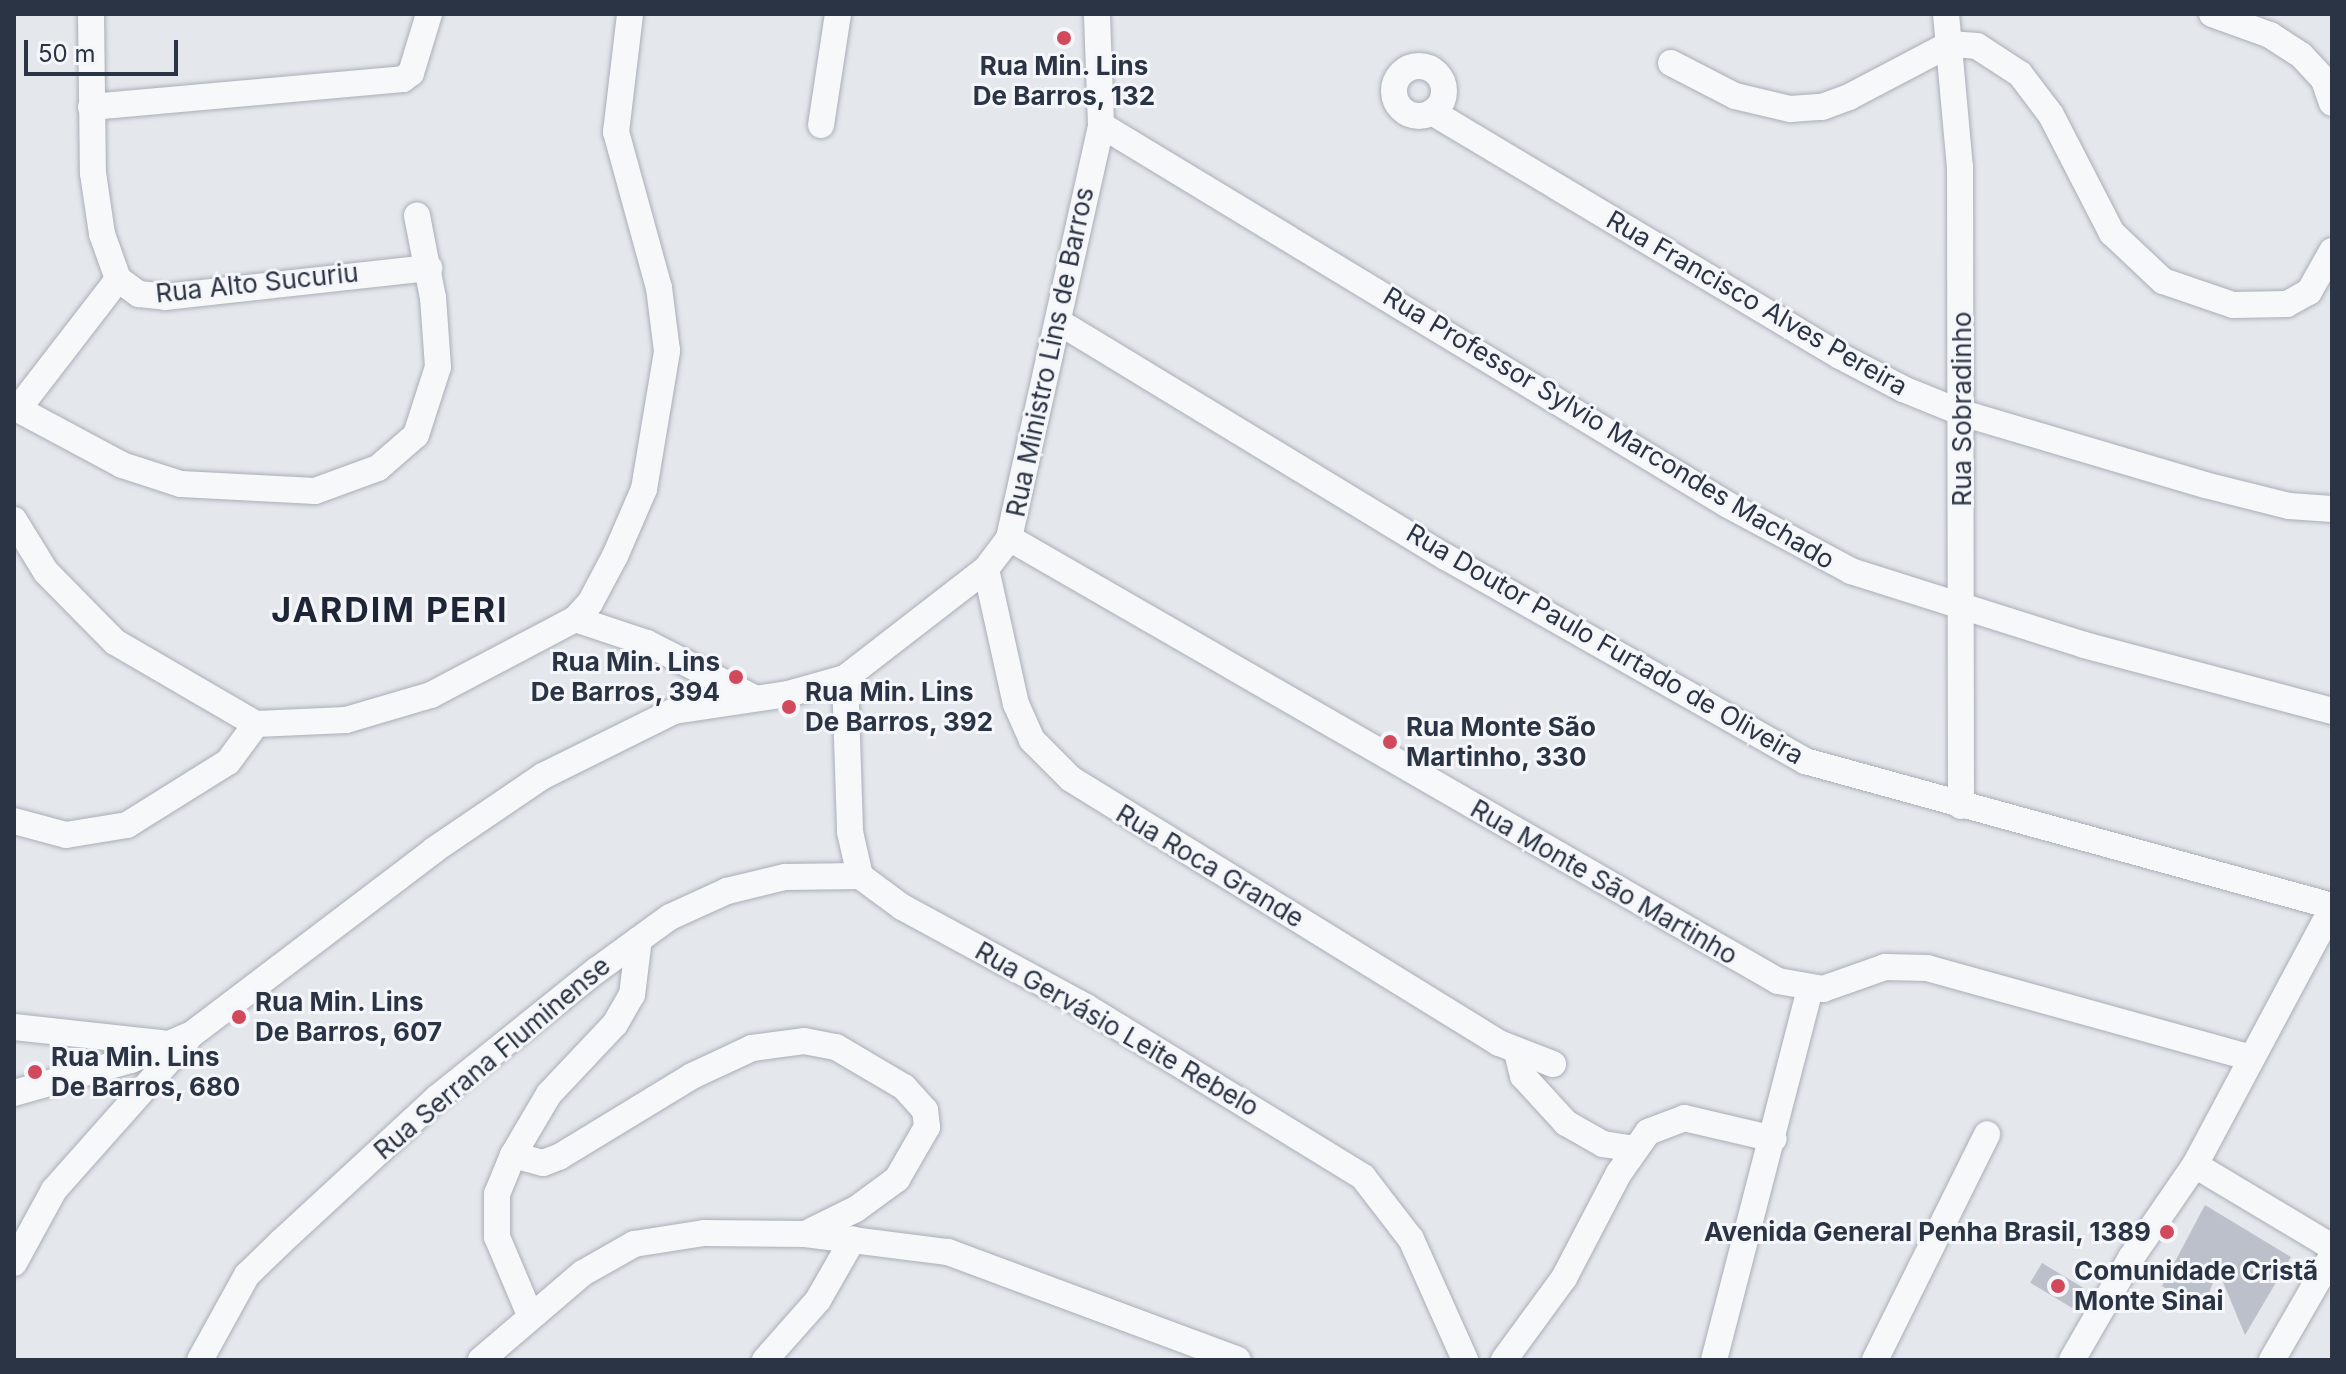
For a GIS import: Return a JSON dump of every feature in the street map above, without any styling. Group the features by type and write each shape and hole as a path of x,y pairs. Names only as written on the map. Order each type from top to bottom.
{"street":[{"name":"Rua Alto Sucuriu","path":"91,14 91,107 102,234 118,279 139,294 166,297 429,268"},
{"path":"91,107 403,79 411,73 429,14"},
{"path":"14,520 46,572 98,628 138,658 256,724 346,720 431,695 575,619 590,603 615,556 644,489 667,351 659,288 623,175 616,132 630,14"},
{"path":"821,125 838,14"},
{"name":"Rua Ministro Lins de Barros","path":"14,1093 131,1060 192,1034 434,850 543,776 674,711 816,689 845,678 986,569 1009,538 1101,125 1097,14"},
{"name":"Rua Sobradinho","path":"1946,14 1960,167 1961,806"},
{"path":"2212,14 2270,35 2301,55 2324,80 2332,103"},
{"path":"1671,63 1735,96 1790,109 1822,107 1849,97 1950,44 1977,46 2020,74 2051,115 2112,233 2163,281 2233,305 2287,304 2309,292 2332,251"},
{"name":"Rua Francisco Alves Pereira","path":"1432,112 1840,356 1962,413 2205,485 2289,506 2332,509"},
{"name":"Rua Professor Sylvio Marcondes Machado","path":"1101,125 1728,505 1851,571 1962,609 2332,711"},
{"path":"118,279 16,408 122,465 181,484 315,491 343,484 397,453 426,416 438,367 429,268 417,216"},
{"name":"Rua Doutor Paulo Furtado de Oliveira","path":"1059,322 1736,725 1805,761 2332,907"},
{"name":"Rua Monte São Martinho","path":"1009,538 1778,981 1810,990"},
{"name":"Rua Roca Grande","path":"986,569 994,619 1024,724 1032,740 1071,779 1517,1052 1553,1064"},
{"path":"575,619 647,643 752,697"},
{"path":"845,678 850,832 860,876"},
{"path":"14,821 66,835 127,825 228,762 256,724"},
{"name":"Rua Serrana Fluminense","path":"200,1360 247,1275 347,1178 484,1058 639,939 694,903 741,887 785,877 860,876"},
{"name":"Rua Gervásio Leite Rebelo","path":"860,876 902,907 1086,1007 1363,1177 1411,1239 1465,1360"},
{"path":"2072,1360 2131,1258 2195,1165 2248,1057 2332,907"},
{"path":"530,1315 497,1237 497,1194 513,1155 549,1094 615,1024 632,995 639,939"},
{"path":"1714,1360 1774,1139 1810,990 1885,967 1927,968 2248,1057"},
{"path":"14,1027 165,1044"},
{"path":"14,1263 54,1190 192,1034"},
{"path":"513,1155 543,1163 559,1157 692,1076 752,1048 804,1041 836,1047 904,1087 925,1110 927,1127 912,1161 890,1185 805,1234"},
{"path":"1517,1052 1523,1076 1566,1123 1603,1144 1634,1149"},
{"path":"1504,1360 1564,1278 1634,1149 1648,1132 1684,1118 1774,1139"},
{"path":"1875,1360 1987,1134"},
{"path":"2195,1165 2332,1247"},
{"path":"481,1360 530,1315 583,1273 634,1244 704,1233 805,1234 948,1252 1238,1360"},
{"path":"765,1360 818,1300 853,1239"},
{"path":"2272,1360 2332,1256"}],"building":[{"path":"2205,1205 2291,1257 2245,1335 2218,1270 2202,1311 2162,1286"},
{"name":"Comunidade Cristã Monte Sinai","path":"2042,1263 2084,1288 2072,1308 2030,1283"}],"place":[{"name":"Rua Min. Lins De Barros, 132","path":"1064,38"},
{"name":"Rua Min. Lins De Barros, 394","path":"736,677"},
{"name":"Rua Min. Lins De Barros, 392","path":"789,707"},
{"name":"Rua Monte São Martinho, 330","path":"1390,742"},
{"name":"Rua Min. Lins De Barros, 607","path":"239,1017"},
{"name":"Rua Min. Lins De Barros, 680","path":"35,1072"},
{"name":"Avenida General Penha Brasil, 1389","path":"2167,1232"},
{"name":"Comunidade Cristã Monte Sinai","path":"2058,1286"}],"district":[{"name":"JARDIM PERI","path":"390,610"}]}
